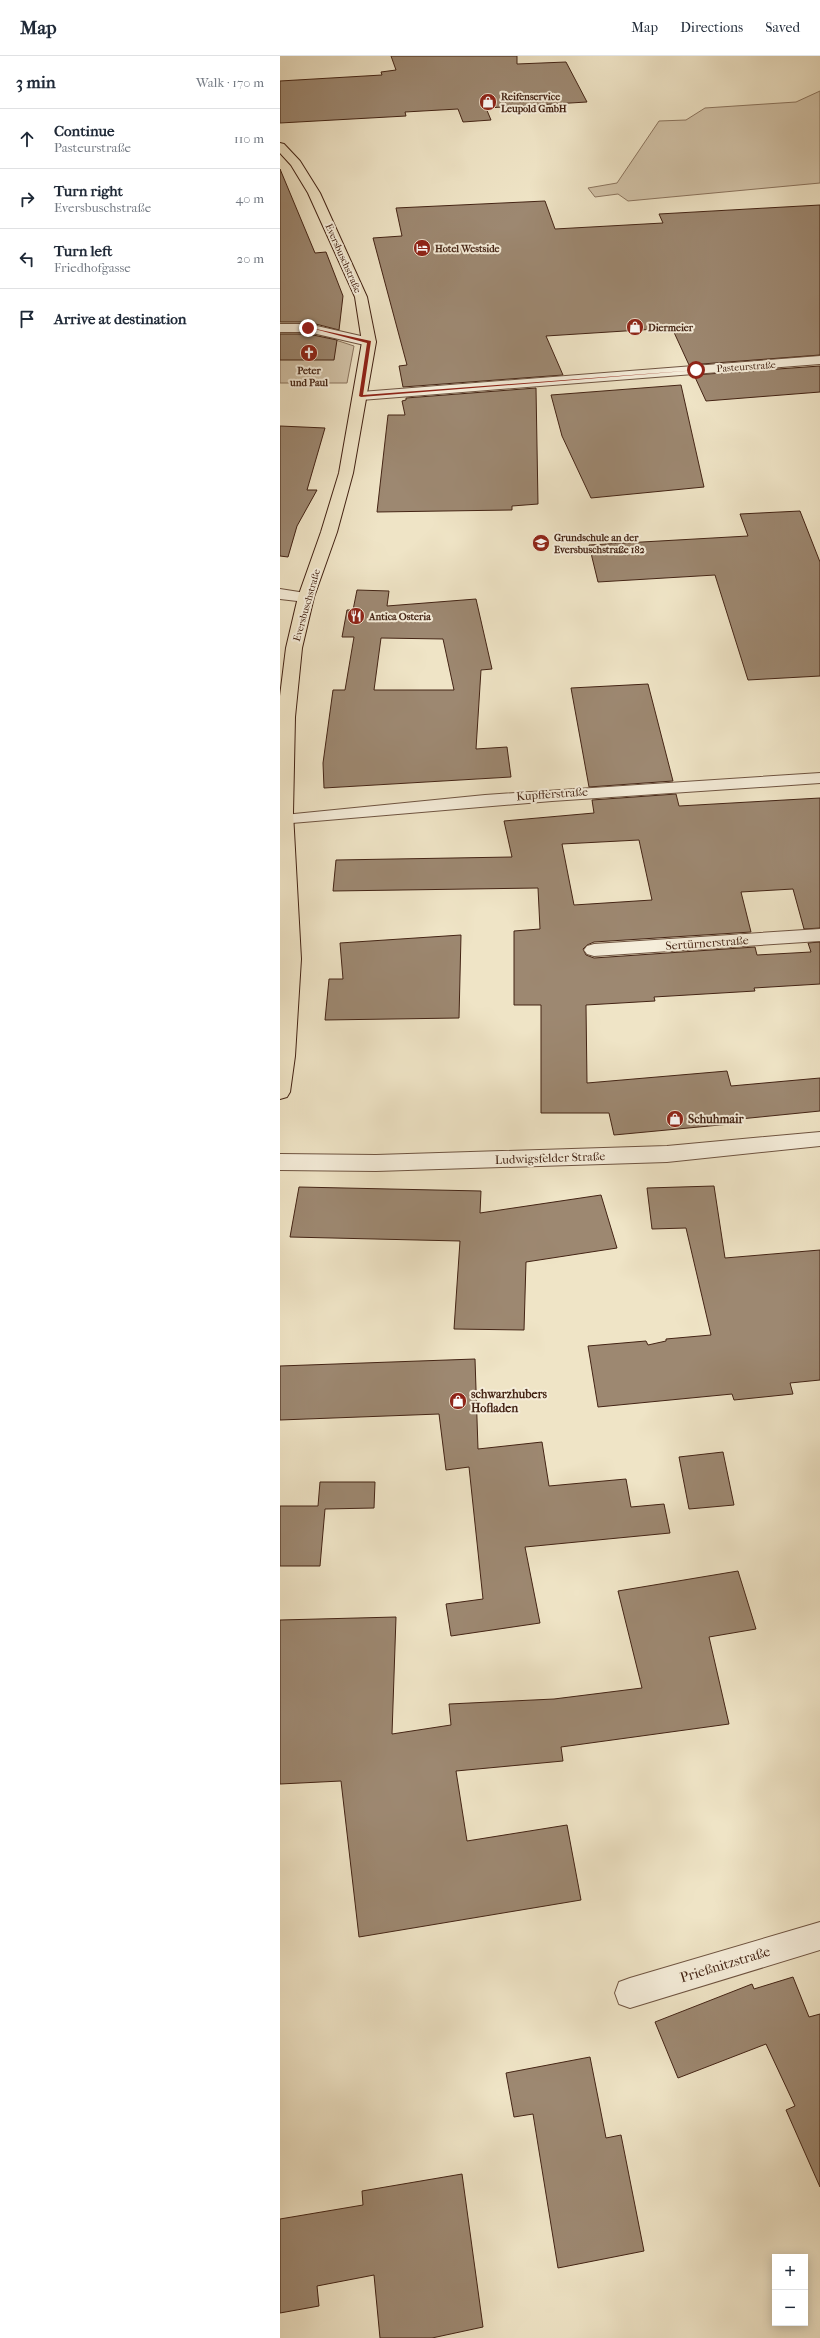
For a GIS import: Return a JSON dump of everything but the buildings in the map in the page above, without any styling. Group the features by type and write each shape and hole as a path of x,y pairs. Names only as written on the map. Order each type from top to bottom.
{"main road":[{"name":"Eversbuschstraße","path":"280,146 296,163 317,199 361,297 370,342 346,473 329,532 306,596 294,648 283,717 284,820 291,959 285,1056 280,1092"}],"street":[{"path":"280,328 308,328 370,342"},
{"name":"Pasteurstraße","path":"361,396 820,360"},
{"path":"280,594 306,596"},
{"name":"Kupfferstraße","path":"284,820 383,808 514,797 820,778"},
{"name":"Sertürnerstraße","path":"594,950 820,935"},
{"name":"Ludwigsfelder Straße","path":"280,1162 376,1163 667,1154 820,1139"},
{"name":"Prießnitzstraße","path":"630,1993 820,1936"}],"shaded area":[{"path":"820,91 820,183 628,201 618,194 595,197 588,188 617,183 659,121 686,120 705,108 796,102"},
{"path":"280,331 308,331 354,346 347,383 280,383"}],"place":[{"name":"Reifenservice Leupold GmbH","path":"488,102"},
{"name":"Hotel Westside","path":"422,248"},
{"name":"Diermeier","path":"635,327"},
{"name":"Peter und Paul","path":"309,353"},
{"name":"Grundschule an der Eversbuschstraße 182","path":"541,543"},
{"name":"Antica Osteria","path":"356,616"},
{"name":"Schuhmair","path":"675,1119"},
{"name":"schwarzhubers Hofladen","path":"458,1401"}],"route":[{"path":"308,328 370,342 361,396 696,370"}]}
